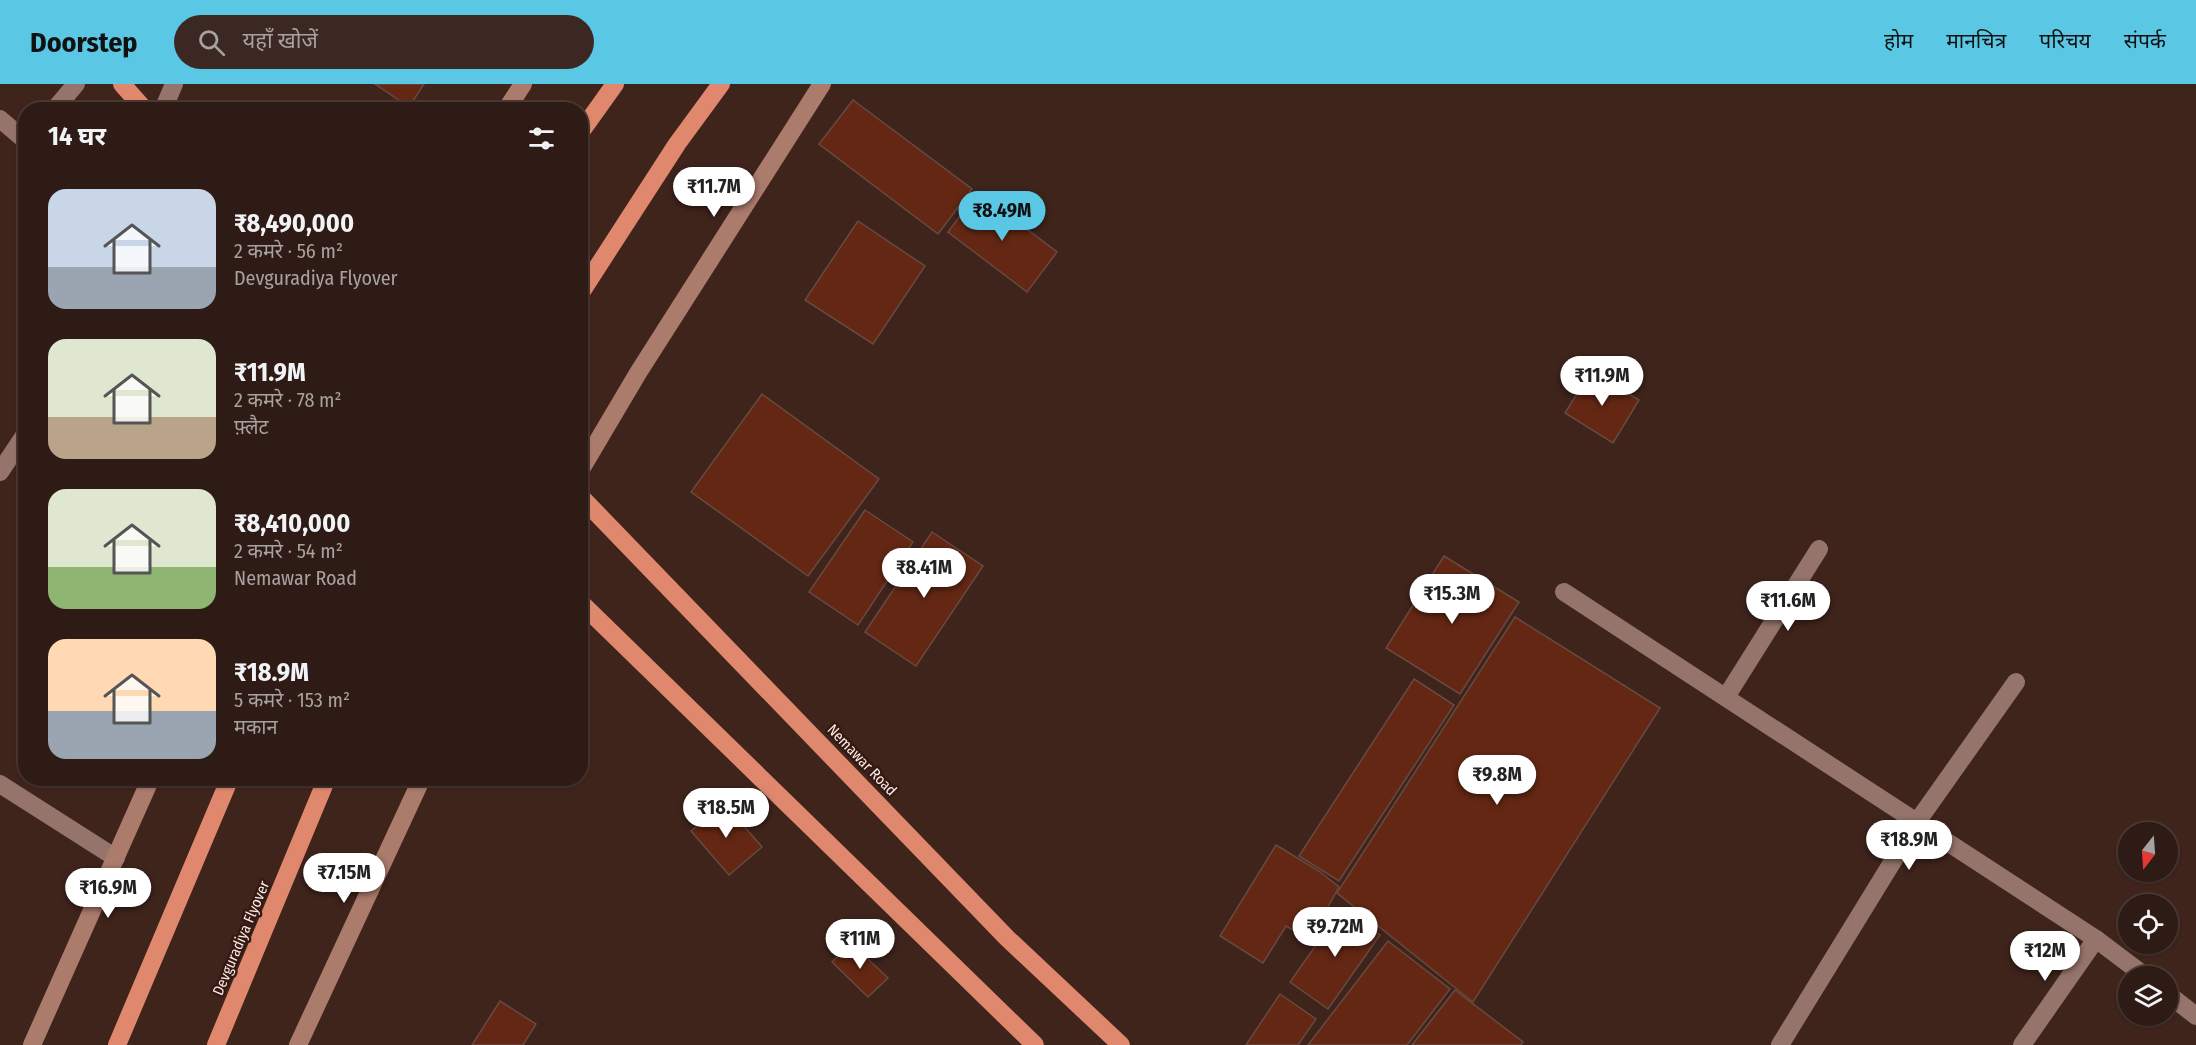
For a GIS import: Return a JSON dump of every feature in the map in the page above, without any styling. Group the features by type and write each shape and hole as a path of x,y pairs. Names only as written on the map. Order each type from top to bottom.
{"highway":[{"path":"122,84 138,102"},
{"path":"588,122 615,84"},
{"path":"588,282 676,144 721,84"},
{"name":"Nemawar Road","path":"588,504 1007,938 1121,1045"},
{"path":"588,610 1035,1045"},
{"path":"117,1045 227,786"},
{"name":"Devguradiya Flyover","path":"216,1045 324,786"}],"street":[{"path":"61,102 76,84"},
{"path":"166,102 174,84"},
{"path":"511,102 523,84"},
{"path":"588,457 638,373 822,84"},
{"path":"0,119 18,134"},
{"path":"0,472 18,444"},
{"path":"1726,697 1819,549"},
{"path":"1564,592 2096,939 2132,966"},
{"path":"1780,1045 1917,822 2016,682"},
{"path":"0,784 117,858"},
{"path":"32,1045 148,786"},
{"path":"298,1045 418,786"},
{"path":"2022,1045 2096,939"},
{"path":"2178,1002 2196,1016"}],"building":[{"path":"375,84 424,84 412,102 402,102"},
{"path":"853,100 972,189 938,234 819,144"},
{"path":"978,192 1057,252 1027,292 948,232"},
{"path":"858,221 925,266 873,344 805,300"},
{"path":"1591,371 1639,400 1613,443 1565,413"},
{"path":"762,394 879,479 808,576 691,492"},
{"path":"865,510 913,542 858,625 809,592"},
{"path":"932,532 983,566 916,666 865,632"},
{"path":"1444,556 1519,602 1460,694 1386,648"},
{"path":"1515,617 1660,708 1473,1002 1337,893"},
{"path":"1414,679 1454,705 1339,881 1299,856"},
{"path":"724,803 762,847 729,875 691,831"},
{"path":"1276,845 1319,871 1339,887 1310,939 1286,926 1263,963 1220,936"},
{"path":"1342,908 1380,935 1328,1009 1290,982"},
{"path":"1388,941 1450,989 1407,1045 1308,1045"},
{"path":"851,943 888,978 868,997 832,962"},
{"path":"1455,990 1523,1042 1521,1045 1412,1045"},
{"path":"1280,994 1316,1019 1298,1045 1246,1045"},
{"path":"500,1001 536,1024 523,1045 472,1045"}]}
